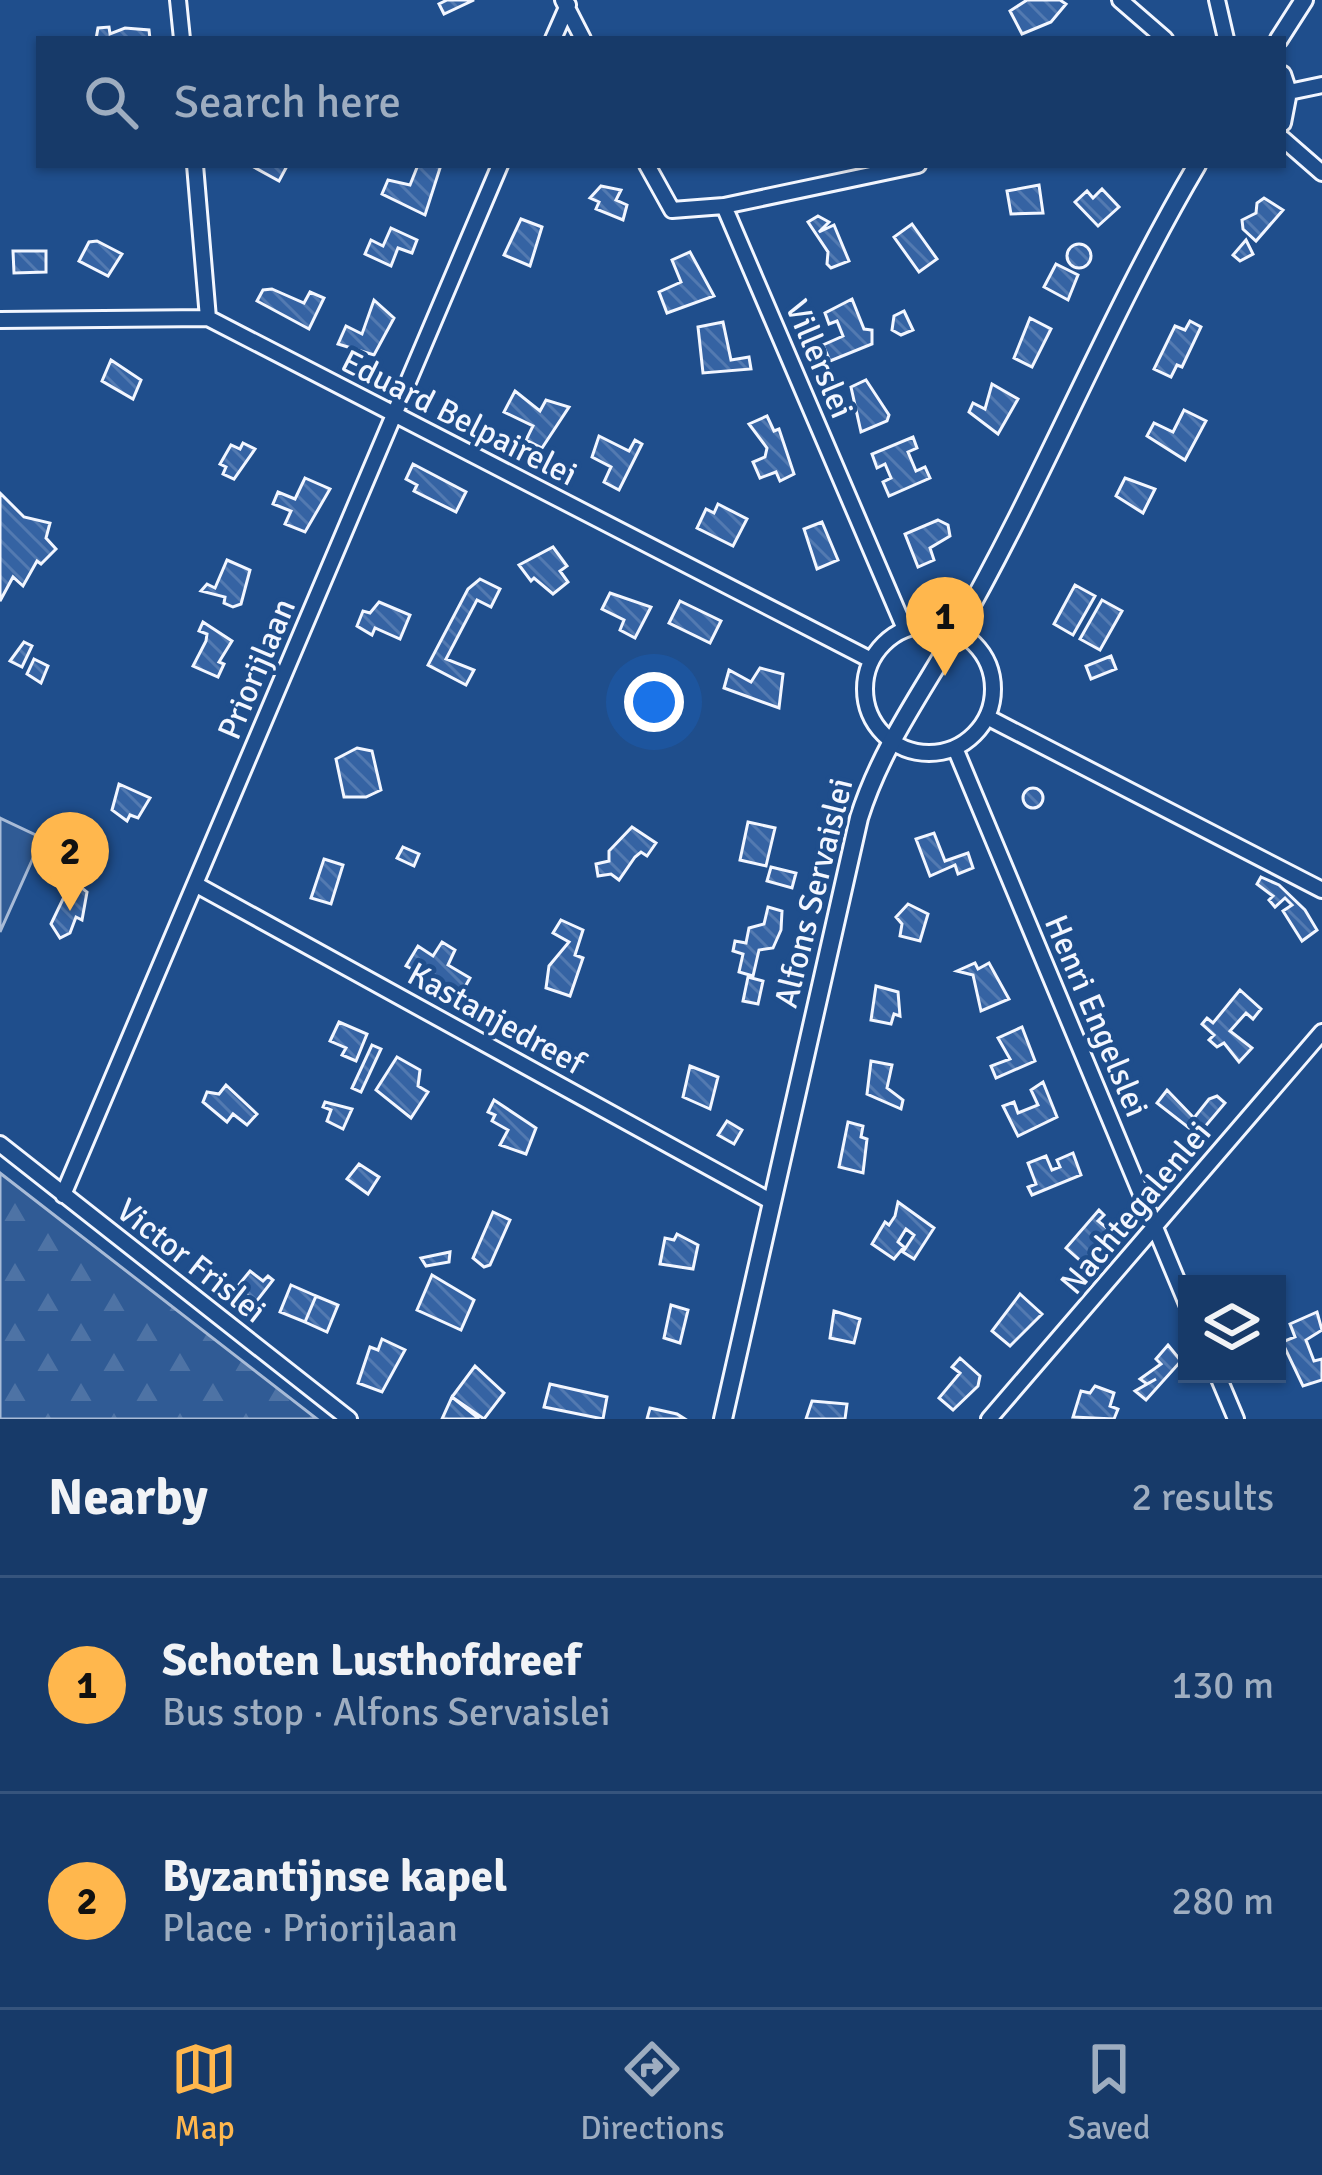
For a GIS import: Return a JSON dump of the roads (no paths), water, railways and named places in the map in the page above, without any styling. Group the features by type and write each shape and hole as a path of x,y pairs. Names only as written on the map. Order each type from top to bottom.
{"street":[{"path":"178,0 182,36"},
{"path":"1120,0 1162,36"},
{"path":"1217,0 1225,36"},
{"path":"1281,36 1304,0"},
{"path":"555,36 567,3"},
{"path":"567,3 582,36"},
{"path":"1286,83 1286,108"},
{"path":"1289,92 1322,85"},
{"path":"1286,142 1322,173"},
{"path":"195,168 208,318"},
{"name":"Priorijlaan","path":"63,1195 499,168"},
{"path":"649,168 671,210 724,206 904,168"},
{"name":"Alfons Servaislei","path":"723,1419 859,818 890,740 957,631 1148,248 1196,168"},
{"name":"Villerslei","path":"724,206 905,629"},
{"name":"Eduard Belpairelei","path":"0,320 208,318 872,660"},
{"path":"924,625 957,631 982,653 989,668 993,684 987,717 955,748 927,753 890,740 866,703 872,660 905,629 924,625"},
{"path":"987,717 1322,890"},
{"name":"Henri Engelslei","path":"955,748 1178,1283"},
{"name":"Kastanjedreef","path":"194,884 772,1202"},
{"name":"Nachtegalenlei","path":"989,1419 1322,1032"},
{"name":"Victor Frislei","path":"0,1144 350,1419"},
{"path":"1221,1383 1236,1419"}],"place":[{"name":"Schoten Lusthofdreef","path":"945,676"},
{"name":"Byzantijnse kapel","path":"70,911"}]}
